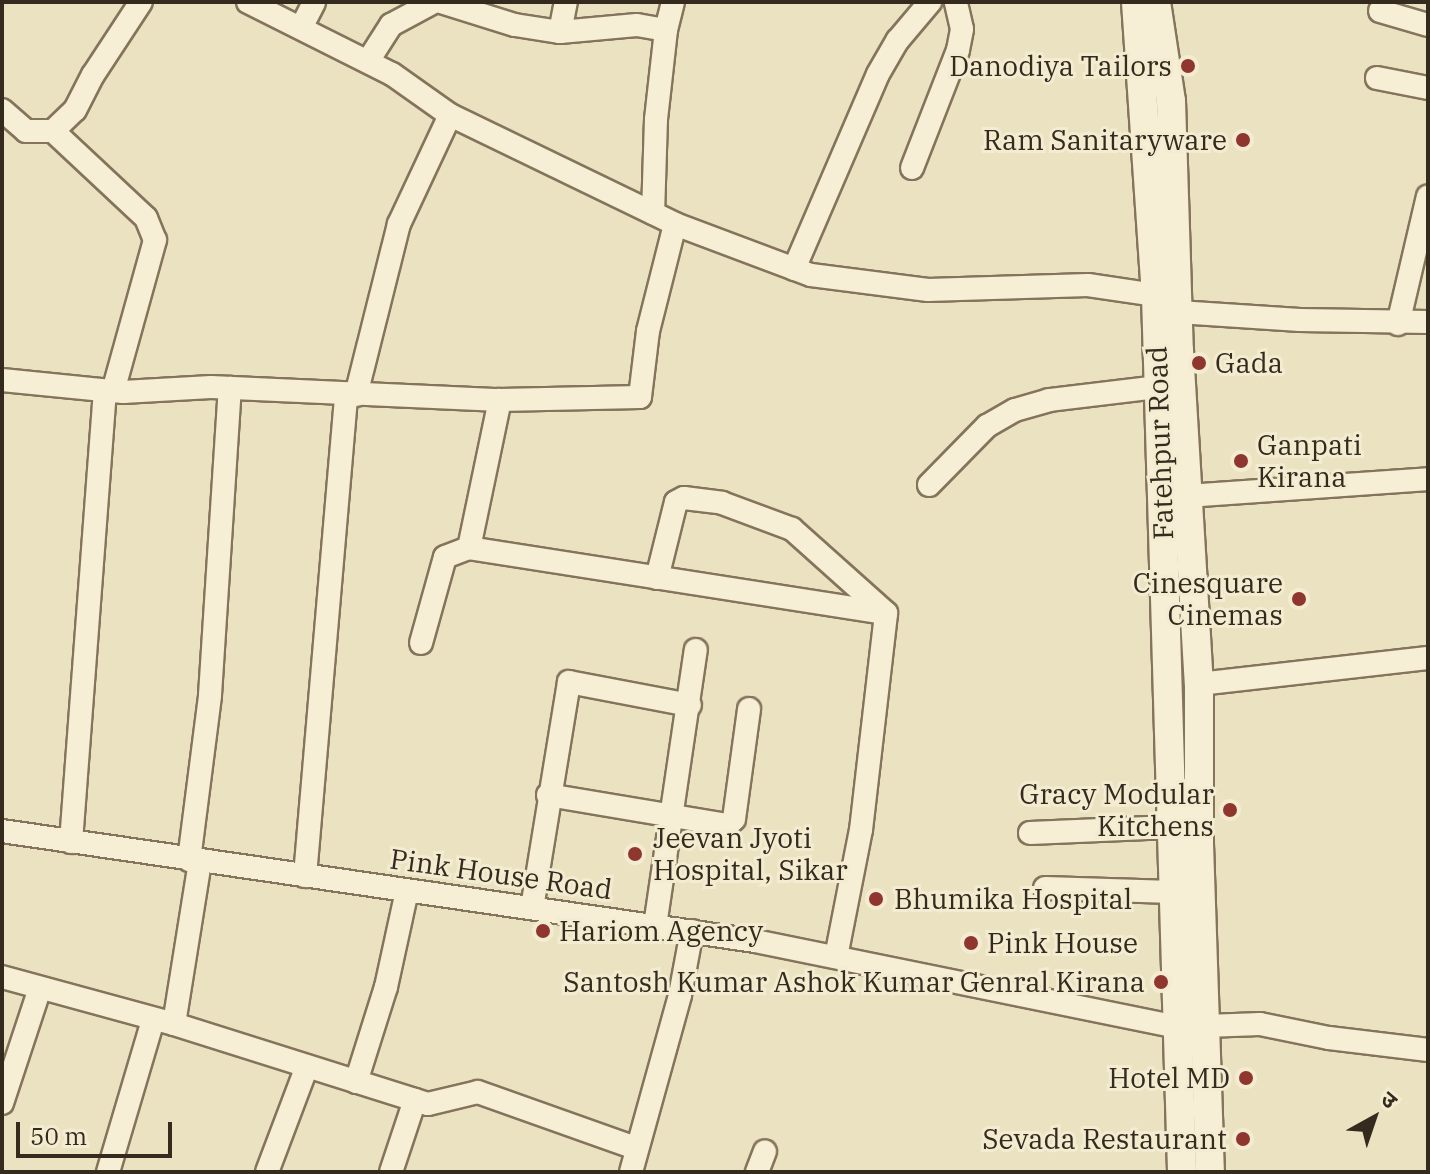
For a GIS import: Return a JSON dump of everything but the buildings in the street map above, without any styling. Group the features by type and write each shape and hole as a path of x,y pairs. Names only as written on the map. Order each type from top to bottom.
{"street":[{"path":"53,131 75,110 93,75 141,2"},
{"path":"248,2 368,61 450,115 675,224 811,275 928,290 1088,285 1167,303 1398,324 1428,322"},
{"path":"301,28 314,2"},
{"path":"368,61 391,25 434,2"},
{"path":"441,2 515,25 560,32 637,25 666,30"},
{"path":"560,32 566,2"},
{"path":"653,213 656,119 666,30 673,2"},
{"path":"794,269 878,74 898,40 930,2"},
{"path":"912,168 958,50 962,29 956,2"},
{"name":"Fatehpur Road","path":"1136,2 1167,303 1158,387 1173,892 1191,1027 1182,1172"},
{"path":"1156,2 1171,101 1167,303 1187,496 1199,684 1191,1027 1210,1172"},
{"path":"1380,11 1428,25"},
{"path":"1377,78 1428,88"},
{"path":"2,110 26,131 53,131 146,218 155,240 109,391 71,842"},
{"path":"305,876 351,395 399,224 450,115"},
{"path":"1398,324 1428,196"},
{"path":"2,380 109,391 230,388 500,400 640,397 648,331 675,224"},
{"path":"929,485 987,426 1015,410 1049,400 1158,387"},
{"path":"108,1172 164,1022 195,861 210,695 230,388"},
{"path":"469,548 472,520 500,400"},
{"path":"1187,496 1428,479"},
{"path":"657,578 676,502 684,498 722,503 792,529 886,613"},
{"path":"421,643 445,557 469,548 886,613"},
{"path":"836,957 861,830 886,613"},
{"path":"655,926 696,650"},
{"path":"1199,684 1428,658"},
{"path":"532,908 548,795 569,682 690,705"},
{"path":"548,795 731,823 749,709"},
{"path":"1030,833 1171,827"},
{"name":"Pink House Road","path":"2,831 692,931 1191,1027 1260,1024 1329,1038 1428,1050"},
{"path":"1045,888 1173,892"},
{"path":"356,1082 386,987 407,891"},
{"path":"631,1172 635,1148 676,1008 692,931"},
{"path":"2,977 164,1022 415,1100 441,1104 462,1094 478,1092 635,1148"},
{"path":"2,1103 40,988"},
{"path":"267,1172 307,1066"},
{"path":"391,1172 415,1100"}],"place":[{"name":"Danodiya Tailors","path":"1188,66"},
{"name":"Ram Sanitaryware","path":"1243,140"},
{"name":"Gada","path":"1199,363"},
{"name":"Ganpati Kirana","path":"1241,461"},
{"name":"Cinesquare Cinemas","path":"1299,599"},
{"name":"Gracy Modular Kitchens","path":"1230,810"},
{"name":"Jeevan Jyoti Hospital, Sikar","path":"635,854"},
{"name":"Bhumika Hospital","path":"876,899"},
{"name":"Hariom Agency","path":"543,931"},
{"name":"Pink House","path":"971,943"},
{"name":"Santosh Kumar Ashok Kumar Genral Kirana","path":"1161,982"},
{"name":"Hotel MD","path":"1246,1078"},
{"name":"Sevada Restaurant","path":"1243,1139"}]}
